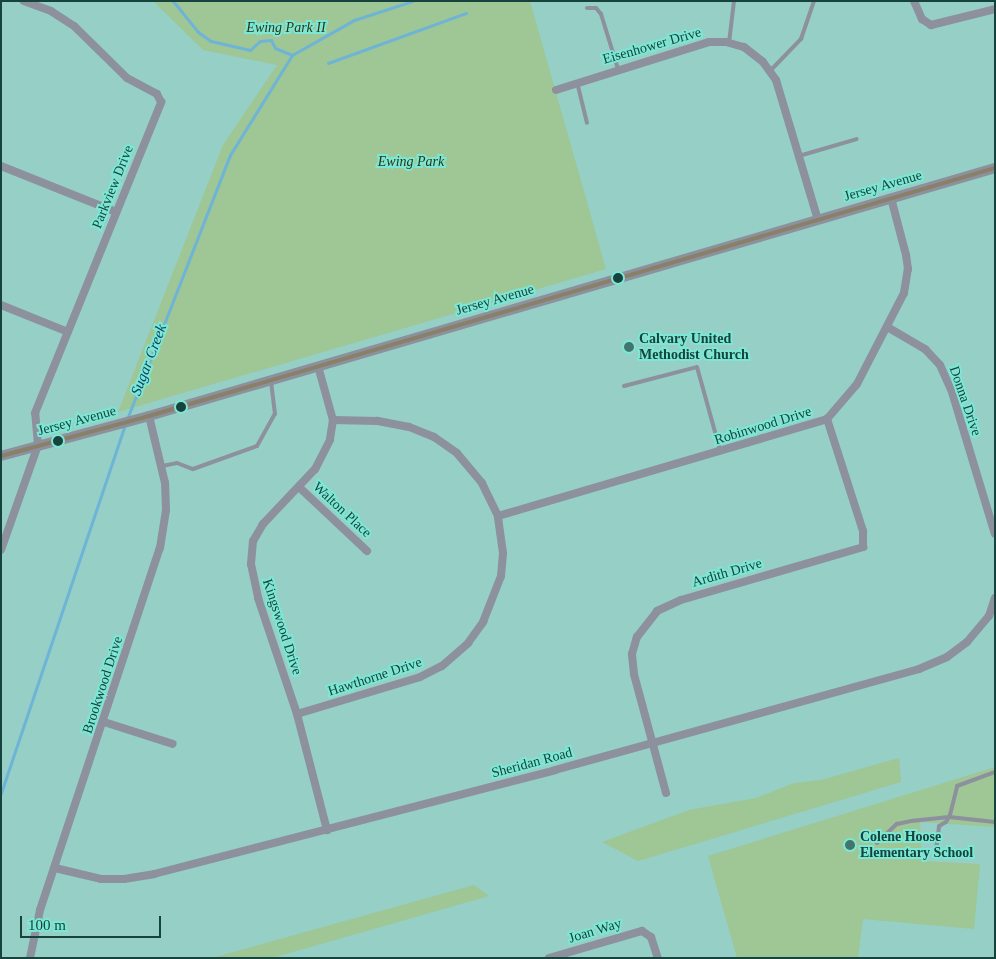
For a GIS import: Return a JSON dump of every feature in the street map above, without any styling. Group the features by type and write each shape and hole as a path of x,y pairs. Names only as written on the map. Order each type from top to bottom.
{"street":[{"name":"Parkview Drive","path":"24,1 51,11 74,26 133,83 160,97 35,413 38,445"},
{"path":"914,1 922,19 932,25 995,9"},
{"name":"Eisenhower Drive","path":"556,90 694,46 729,43 751,51 770,71 781,91 818,220"},
{"path":"1,166 116,212"},
{"name":"Jersey Avenue","path":"1,456 145,417 995,168"},
{"name":"Robinwood Drive","path":"498,516 721,452 827,419 849,397 889,328 904,294 908,269 891,198"},
{"path":"1,305 68,332"},
{"name":"Donna Drive","path":"889,328 924,349 940,365 952,392 995,534"},
{"name":"Kingswood Drive","path":"318,366 333,420 332,432 321,459 300,488 263,524 253,541 250,556 258,598 297,714 327,830"},
{"name":"Brookwood Drive","path":"30,958 37,923 160,548 166,510 162,466 145,417"},
{"name":"Ardith Drive","path":"666,793 632,664 637,637 652,616 681,600 863,547 862,531 827,419"},
{"name":"Hawthorne Drive","path":"297,714 420,677 461,650 483,622 498,587 503,553 498,516 475,473 457,453 434,437 393,422 333,420"},
{"path":"1,550 38,445"},
{"name":"Walton Place","path":"300,488 367,551"},
{"path":"992,617 995,598"},
{"name":"Sheridan Road","path":"55,868 101,878 136,878 327,830 653,743 933,663 959,649 992,617"},
{"path":"104,722 173,744"},
{"name":"Joan Way","path":"549,958 635,932 647,933 658,958"}],"lane":[{"path":"729,43 734,1"},
{"path":"770,71 801,39 814,1"},
{"path":"587,8 596,8 601,14 618,69"},
{"path":"577,82 587,123"},
{"path":"800,156 857,139"},
{"path":"624,386 697,367 721,452"},
{"path":"162,466 177,464 193,469 257,446 275,414 271,380"},
{"path":"936,851 938,826 949,817 957,786 995,772"},
{"path":"877,843 897,824 949,817 995,822"}],"green space":[{"name":"Ewing Park","path":"153,1 530,1 606,269 118,412 223,145 277,65 203,50"},
{"path":"899,758 901,782 638,861 602,842 689,810 756,798 794,783 821,780"},
{"name":"Colene Hoose Elementary School","path":"995,767 995,827 920,822 922,861 980,864 974,929 863,919 858,958 737,958 708,856"},
{"path":"474,885 489,896 272,958 212,958"}],"waterway":[{"name":"Sugar Creek","path":"173,1 198,32 211,41 250,50 260,41 271,40 275,48 292,55"},
{"name":"Sugar Creek","path":"127,419 230,155 292,55 354,20 413,1"},
{"path":"328,63 466,13"},
{"name":"Sugar Creek","path":"1,793 125,425"}],"transit line":[{"path":"1,456 149,416 995,168"}],"place":[{"name":"Calvary United Methodist Church","path":"629,347"},
{"name":"Colene Hoose Elementary School","path":"850,845"}],"park label":[{"name":"Ewing Park II","path":"286,28"}]}
